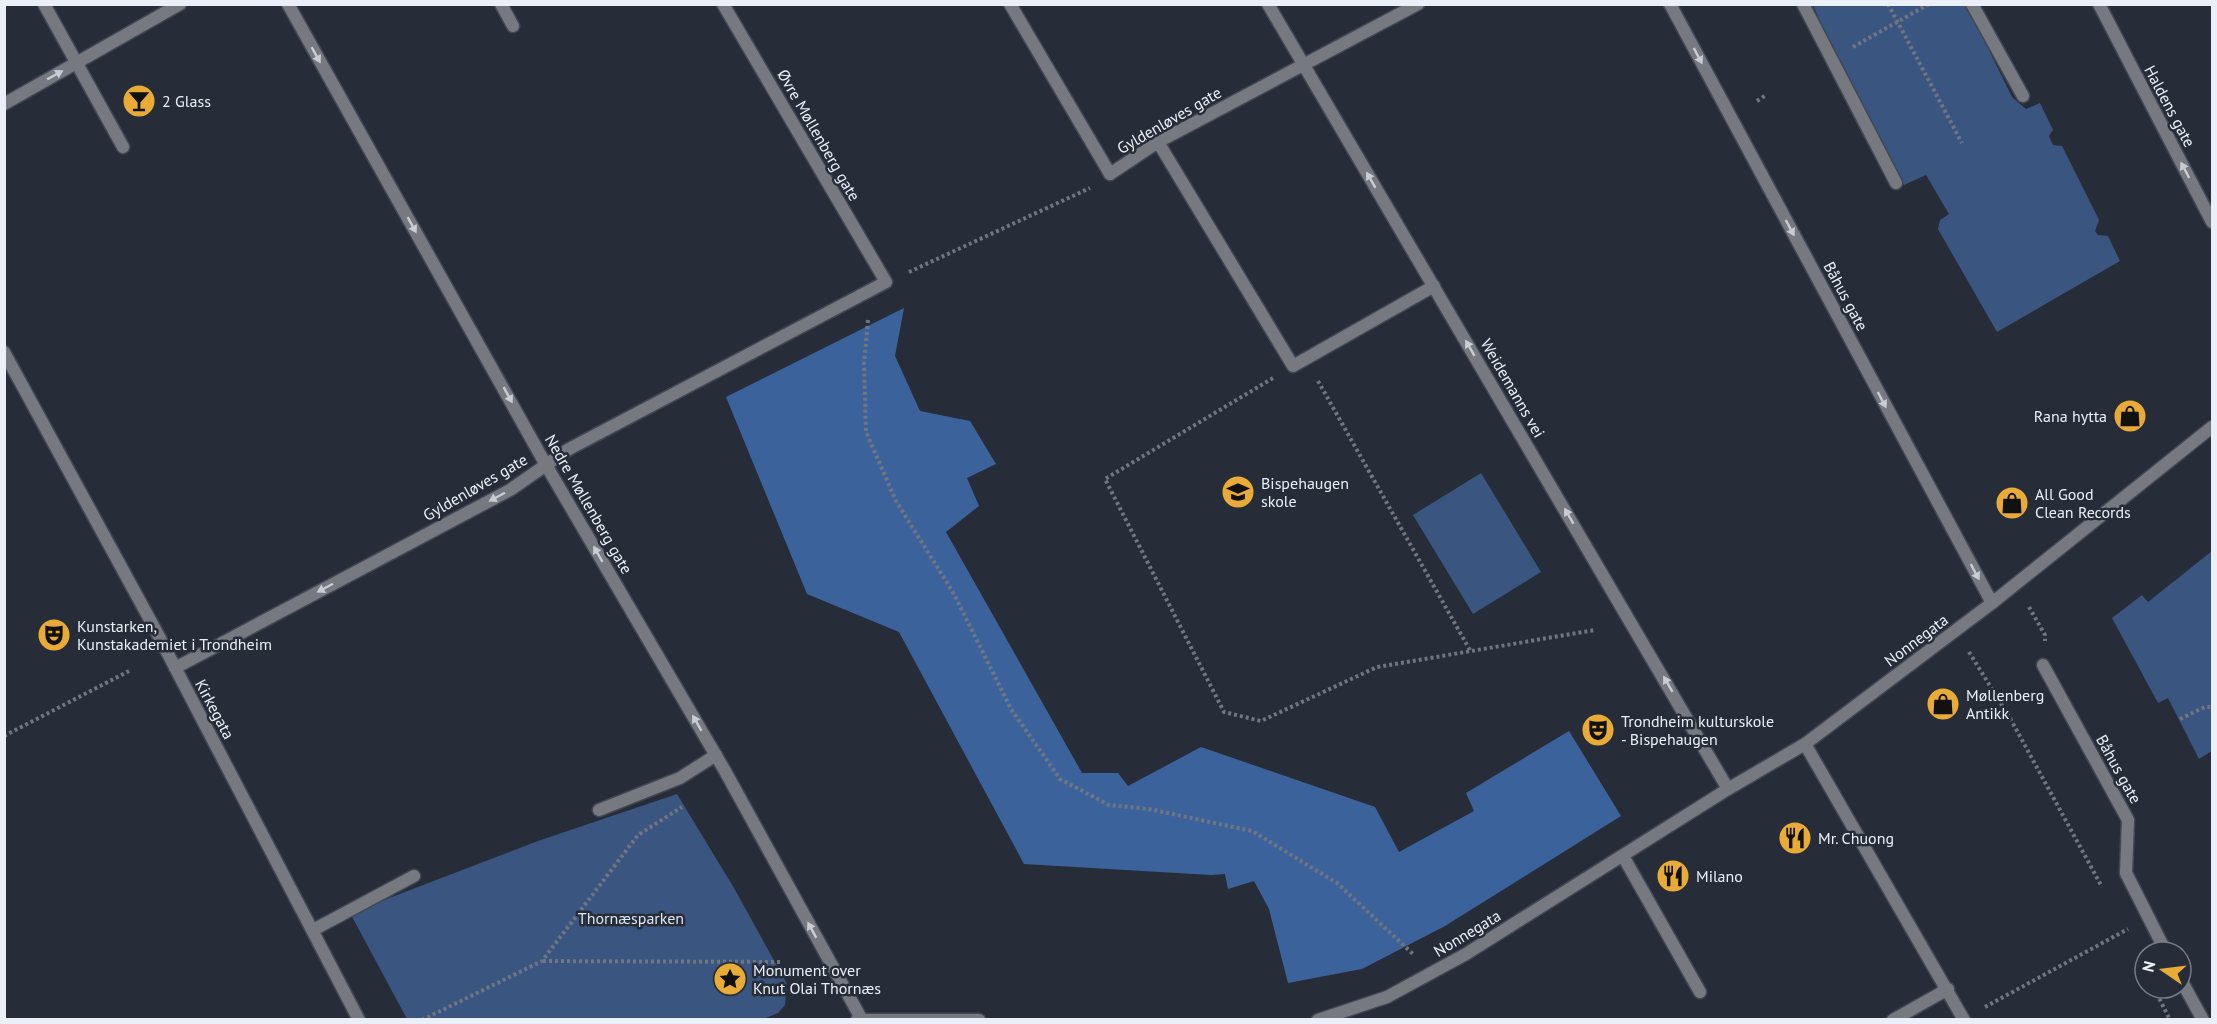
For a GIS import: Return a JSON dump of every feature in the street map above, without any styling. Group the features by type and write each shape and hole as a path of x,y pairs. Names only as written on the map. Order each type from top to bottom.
{"street":[{"path":"44,4 75,64 123,147"},
{"path":"4,104 180,4"},
{"name":"Nedre Møllenberg gate","path":"288,4 546,465 716,755 860,1019"},
{"path":"501,4 513,26"},
{"name":"Øvre Møllenberg gate","path":"723,4 886,282"},
{"name":"Gyldenløves gate","path":"1010,4 1110,174 1158,142 1418,4"},
{"name":"Weidemanns vei","path":"1268,4 1728,789"},
{"name":"Båhus gate","path":"1670,4 1992,603"},
{"path":"1803,4 1896,183"},
{"path":"1972,4 2023,96"},
{"name":"Haldens gate","path":"2098,4 2212,222"},
{"path":"1158,142 1293,366 1434,286"},
{"name":"Gyldenløves gate","path":"175,668 510,490 569,449 886,282"},
{"name":"Kirkegata","path":"4,352 175,668 359,1020"},
{"name":"Nonnegata","path":"1318,1020 1387,998 1466,954 1728,789 1805,744 1992,603 2212,427"},
{"name":"Båhus gate","path":"2043,665 2128,820 2126,873 2159,940"},
{"path":"1805,744 1964,1019"},
{"path":"599,810 680,778 716,755"},
{"path":"1623,856 1700,992"},
{"path":"313,930 414,876"},
{"path":"1893,1020 1948,989"},
{"path":"2192,1000 2203,1020"},
{"path":"860,1019 979,1020"}],"path":[{"path":"1888,4 1962,143"},
{"path":"1845,51 1929,4"},
{"path":"1756,101 1766,95"},
{"path":"1110,174 1082,193 886,282 868,312 864,364 866,432 896,501 954,594 1011,709 1060,779 1108,804 1149,809 1252,831 1337,883 1413,954"},
{"path":"1305,359 1471,652"},
{"path":"1293,366 1105,479 1224,712 1261,721 1377,667 1595,630"},
{"path":"2029,607 2045,635 2043,665"},
{"path":"1970,652 2010,718 2104,890"},
{"path":"4,736 129,671"},
{"path":"2180,719 2205,707 2212,707"},
{"path":"542,961 638,835 684,806"},
{"path":"1964,1019 2147,918"},
{"path":"2120,920 2131,940"},
{"path":"422,1020 542,961 783,962"},
{"path":"2160,1000 2170,1020"}],"green space":[{"path":"1813,5 1967,5 2012,97 2026,109 2040,103 2053,130 2049,136 2053,145 2062,146 2099,220 2095,231 2098,235 2108,236 2120,261 1997,332 1938,229 1940,220 1949,214 1926,175 1904,185 1831,46"},
{"path":"1481,473 1541,572 1473,614 1413,515"},
{"path":"2212,551 2212,751 2199,759 2168,698 2158,703 2112,618 2142,595 2148,602"},
{"name":"Thornæsparken","path":"677,794 734,888 787,984 785,1005 778,1013 761,1020 407,1019 350,913 538,841"}],"shaded area":[{"path":"904,308 895,356 920,411 970,421 996,464 967,478 979,506 946,532 1082,773 1118,773 1128,786 1201,747 1375,807 1399,852 1474,811 1466,793 1569,731 1621,816 1445,926 1362,969 1288,983 1269,909 1254,881 1228,889 1225,874 1024,864 899,632 807,594 726,397"}],"place":[{"name":"2 Glass","path":"139,101"},
{"name":"Rana hytta","path":"2130,416"},
{"name":"Bispehaugen skole","path":"1238,492"},
{"name":"All Good Clean Records","path":"2012,503"},
{"name":"Kunstarken, Kunstakademiet i Trondheim","path":"54,635"},
{"name":"Møllenberg Antikk","path":"1943,704"},
{"name":"Trondheim kulturskole - Bispehaugen","path":"1598,730"},
{"name":"Mr. Chuong","path":"1795,838"},
{"name":"Milano","path":"1673,876"},
{"name":"Monument over Knut Olai Thornæs","path":"730,979"}]}
